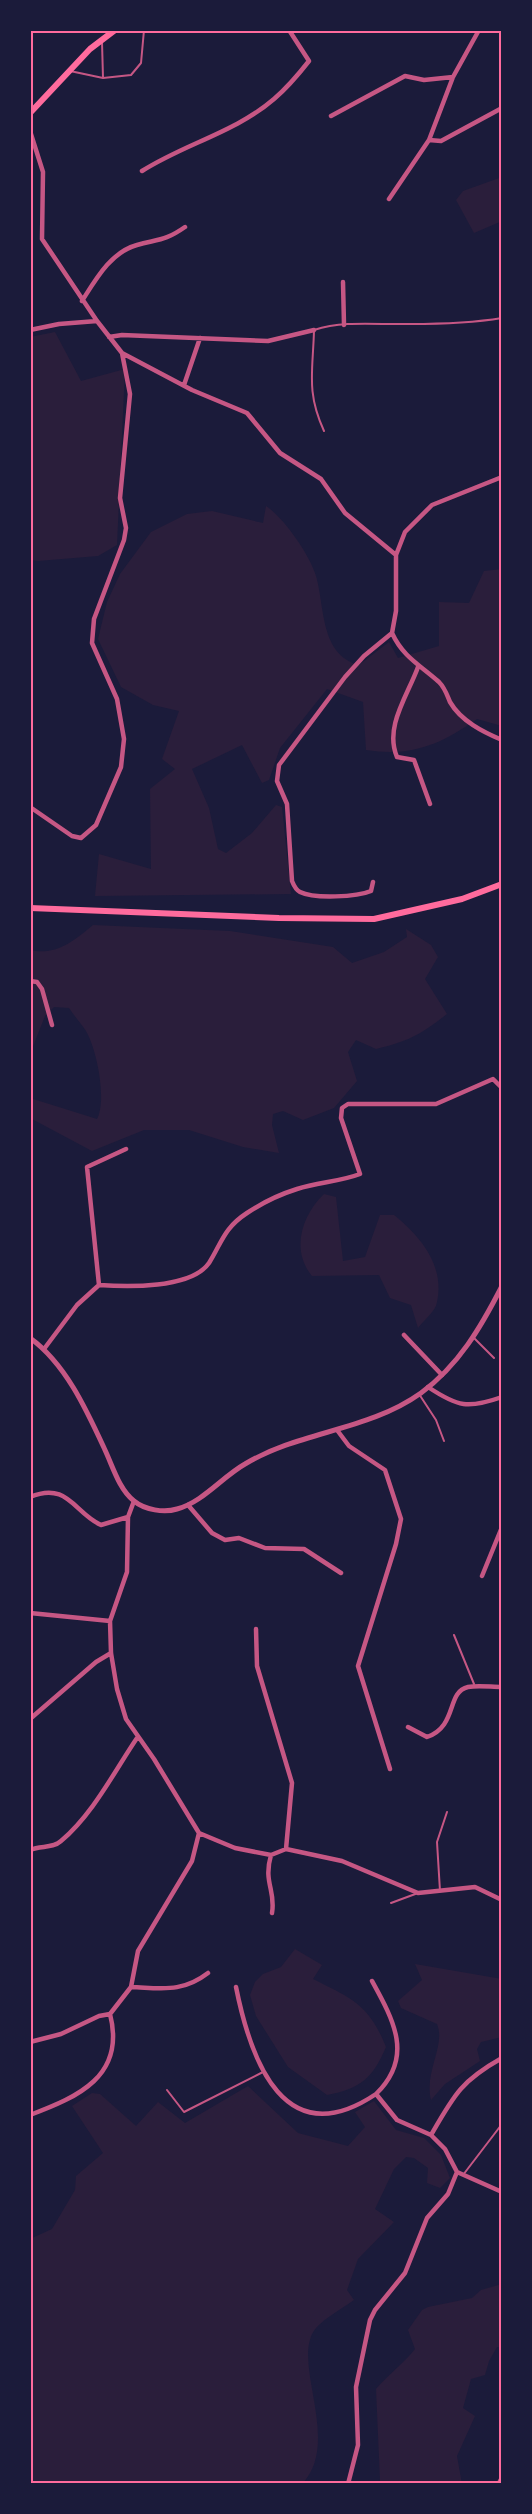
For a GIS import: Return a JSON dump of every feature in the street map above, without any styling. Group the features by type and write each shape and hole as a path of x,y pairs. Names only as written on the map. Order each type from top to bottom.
{"main road":[{"path":"30,113 103,38 115,30"},
{"path":"30,908 279,918 374,919 440,905 502,884"}],"street":[{"path":"142,171 164,157 243,120 273,100 309,61 289,30"},
{"path":"389,199 429,141 453,77 479,30"},
{"path":"331,116 405,76 424,80 453,77"},
{"path":"429,141 441,141 502,108"},
{"path":"30,131 43,172 42,239 96,321 123,354 247,413 280,453 321,479 345,513 396,555"},
{"path":"82,301 98,276 123,251 138,245 160,242 185,227"},
{"path":"343,282 344,325"},
{"path":"30,330 59,324 96,321"},
{"path":"109,337 122,335 267,341 314,330"},
{"path":"184,385 200,338"},
{"path":"30,807 72,837 81,838 96,825 121,767 124,739 117,699 92,643 94,619 124,540 126,528 120,498 130,394 123,354"},
{"path":"502,477 432,505 405,532 396,555 396,610 392,633 399,649 418,667 440,682 460,715 482,732 502,740"},
{"path":"373,882 371,891 363,895 310,896 297,891 292,881 287,804 277,781 279,765 285,754 345,677 364,656 392,633"},
{"path":"418,667 398,712 392,746 397,757 414,760 430,804"},
{"path":"30,981 37,982 42,989 52,1025"},
{"path":"44,1349 77,1305 99,1285 156,1285 186,1278 207,1266 227,1228 248,1212 298,1188 340,1182 360,1174 341,1118 342,1108 348,1104 436,1104 466,1094 493,1079 502,1088"},
{"path":"99,1285 87,1167 126,1149"},
{"path":"30,1338 44,1349 82,1403 121,1485 135,1501 156,1510 166,1511 188,1505 242,1465 272,1449 371,1420 419,1394 442,1375 474,1338 502,1286"},
{"path":"404,1335 442,1375"},
{"path":"428,1387 460,1406 471,1406 502,1397"},
{"path":"337,1430 349,1446 385,1470 401,1519 396,1544 358,1666 390,1768"},
{"path":"30,1497 60,1495 78,1506 92,1521 101,1525 128,1517"},
{"path":"135,1501 128,1517 127,1572 110,1621 111,1653 126,1719 137,1738 154,1759 199,1833 235,1848 271,1855 286,1849 342,1862 418,1893 474,1887 502,1900"},
{"path":"188,1505 212,1533 225,1540 239,1538 265,1548 304,1549 341,1573"},
{"path":"482,1576 502,1527"},
{"path":"30,1613 110,1621"},
{"path":"256,1629 257,1665 292,1783 286,1849"},
{"path":"30,1719 96,1662 111,1653"},
{"path":"408,1727 427,1737 436,1734 446,1726 455,1696 466,1687 502,1686"},
{"path":"30,1850 40,1846 51,1847 61,1841 98,1798 137,1738"},
{"path":"30,2042 61,2034 99,2016 110,2014 131,1987 138,1951 192,1861 199,1833"},
{"path":"271,1855 266,1872 274,1902 272,1913"},
{"path":"131,1987 179,1988 197,1982 208,1973"},
{"path":"237,1987 247,2030 263,2072 289,2105 318,2114 353,2108 376,2094 388,2083 395,2071 398,2058 393,2024 372,1981"},
{"path":"30,2115 70,2100 100,2076 110,2057 113,2043 114,2031 110,2014"},
{"path":"431,2135 458,2088 482,2069 502,2058"},
{"path":"376,2094 397,2120 431,2135 445,2149 457,2172 502,2192"},
{"path":"348,2484 358,2445 357,2387 370,2320 375,2310 405,2273 427,2218 448,2194 457,2172"}],"lane":[{"path":"70,71 103,78 126,77 136,71 141,63 144,30"},
{"path":"103,38 101,54 103,78"},
{"path":"324,431 314,409 311,394 310,369 314,330 331,325 502,318"},
{"path":"474,1338 494,1358"},
{"path":"419,1394 436,1420 444,1441"},
{"path":"454,1635 475,1687"},
{"path":"440,1891 437,1842 447,1812"},
{"path":"391,1903 418,1893"},
{"path":"167,2090 184,2112 263,2072"},
{"path":"463,2175 502,2124"},
{"path":"502,2214 502,2226"},
{"path":"497,2484 502,2475"}],"shaded area":[{"path":"502,177 502,221 474,233 456,200 463,191"},
{"path":"55,332 81,381 125,369 117,545 98,556 38,561 30,560 30,337"},
{"path":"266,506 288,528 313,567 331,641 346,660 359,665 389,642 398,658 439,646 439,602 469,603 484,571 502,569 502,726 477,719 450,736 424,747 397,752 366,750 363,702 327,689 280,748 269,780 262,783 242,745 192,769 209,808 218,849 226,853 252,833 276,805 282,807 291,894 95,896 99,854 151,869 150,789 175,769 162,759 179,711 153,705 121,687 98,639 107,602 120,574 151,532 187,514 212,511 263,523"},
{"path":"93,925 230,931 333,947 352,963 384,952 407,937 406,929 431,945 438,957 425,979 447,1014 414,1036 387,1046 376,1049 356,1040 348,1052 357,1081 334,1108 303,1120 283,1111 273,1114 272,1125 279,1153 243,1147 189,1130 144,1130 92,1151 32,1119 30,1098 97,1119 100,1111 101,1088 90,1039 69,1008 54,1007 45,1016 30,1054 30,950 48,951 64,946"},
{"path":"324,1194 336,1197 343,1261 365,1257 380,1215 394,1215 421,1242 434,1264 439,1288 434,1309 418,1328 411,1305 390,1298 379,1275 312,1276 302,1256 302,1234 309,1213"},
{"path":"295,1949 322,1965 313,1979 357,2004 373,2021 386,2047 370,2074 348,2089 327,2095 288,2067 256,2016 250,1995 255,1982 263,1974 281,1967"},
{"path":"415,1964 502,1979 502,2037 481,2042 477,2049 480,2061 445,2084 431,2100 430,2079 439,2041 437,2024 401,2008 398,2001 422,1980"},
{"path":"248,2086 298,2133 348,2146 365,2127 355,2112 374,2101 396,2130 424,2138 441,2155 450,2178 440,2188 427,2183 428,2168 414,2158 406,2157 394,2169 375,2209 394,2222 358,2259 347,2290 354,2300 316,2328 309,2342 308,2360 318,2446 313,2466 302,2484 30,2484 30,2239 52,2229 75,2190 76,2176 103,2153 72,2106 92,2093 100,2094 136,2126 158,2102 185,2123"},
{"path":"502,2284 502,2347 497,2347 489,2361 485,2375 471,2379 463,2408 475,2416 457,2456 462,2484 383,2484 380,2481 376,2389 415,2349 408,2330 422,2310 428,2307 472,2298 481,2290"}]}
